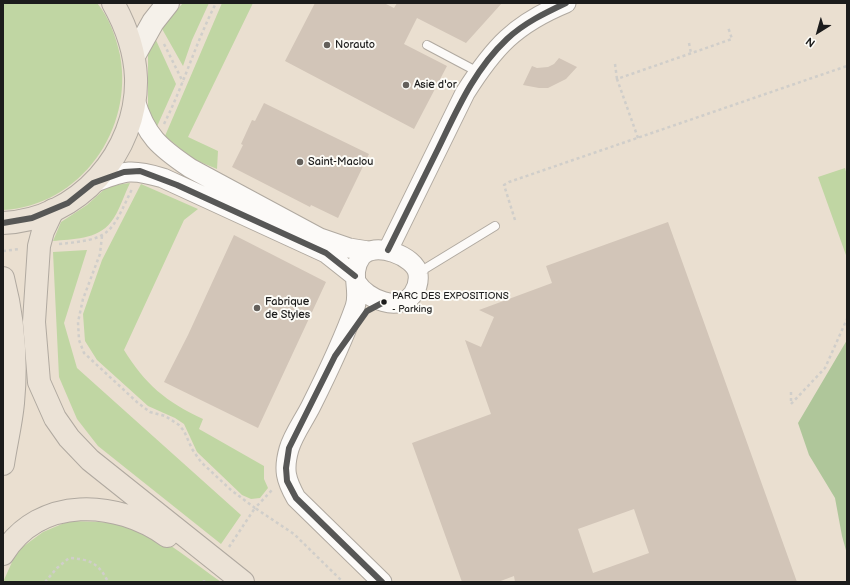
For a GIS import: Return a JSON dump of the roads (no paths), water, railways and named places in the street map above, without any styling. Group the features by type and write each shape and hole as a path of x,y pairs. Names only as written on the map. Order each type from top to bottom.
{"main road":[{"path":"3,223 32,218 53,210 81,195 93,183 117,152 128,127 135,100 136,78 134,56 125,25 112,3"},
{"path":"134,56 153,22 168,3"},
{"path":"53,210 43,230 39,246 34,322 39,382 55,418 69,438 90,460 243,582"},
{"path":"3,278 8,295 14,377 13,404 3,464"},
{"path":"3,554 18,536 33,524 54,514 75,509 100,509 129,516 155,527 234,582"}],"street":[{"path":"388,250 461,100 493,51 510,34 544,12 566,3"},
{"path":"93,183 124,172 140,171 163,178 326,252 356,279 362,291 384,302 395,304 410,298 417,288 418,273 413,265 388,250 378,249 368,251 349,248 320,238 190,168 154,141 141,121 135,100"},
{"path":"368,251 361,256 355,267 356,304 335,356 289,448 286,468 287,481 296,498 382,582"},
{"path":"335,356 367,311 384,302"}],"lane":[{"path":"427,46 478,72"},
{"path":"418,273 495,226"}],"place":[{"name":"Norauto","path":"327,45"},
{"name":"Asie d'or","path":"406,85"},
{"name":"Saint-Maclou","path":"300,162"},
{"name":"PARC DES EXPOSITIONS - Parking","path":"384,302"},
{"name":"Fabrique de Styles","path":"257,308"}]}
